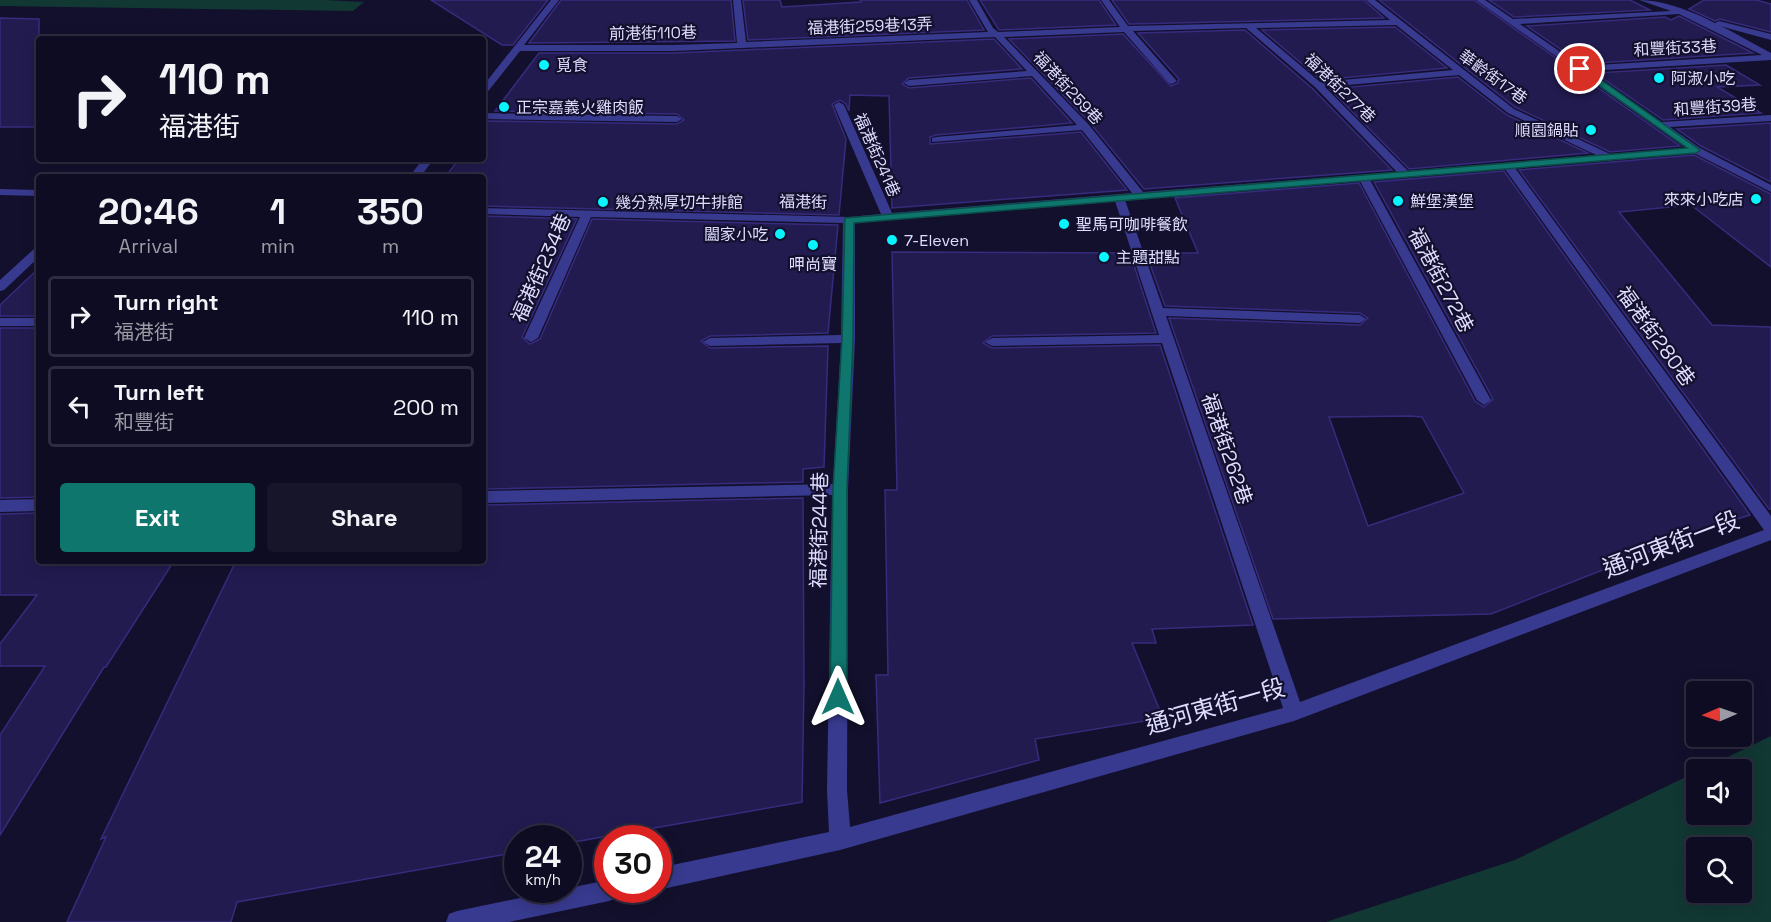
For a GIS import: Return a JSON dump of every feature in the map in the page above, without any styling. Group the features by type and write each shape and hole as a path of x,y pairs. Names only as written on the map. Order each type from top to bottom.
{"street":[{"path":"486,88 555,0"},
{"path":"737,0 741,46"},
{"name":"福港街259巷","path":"973,0 990,30 999,36 1085,127 1141,197"},
{"path":"1105,0 1126,29 1172,81"},
{"name":"華齡街17巷","path":"1370,0 1511,111 1610,158"},
{"path":"1480,0 1696,150 1771,189"},
{"path":"1643,0 1678,12 1771,36"},
{"path":"1512,22 1678,12"},
{"path":"1690,15 1771,57"},
{"name":"福港街259巷13弄","path":"741,46 1126,29 1397,22"},
{"name":"福港街277巷","path":"1248,26 1318,84 1406,175"},
{"name":"前港街110巷","path":"518,48 741,46"},
{"name":"和豐街33巷","path":"1580,69 1771,57"},
{"path":"1318,84 1459,72"},
{"path":"909,83 1034,73"},
{"name":"福港街241巷","path":"839,105 888,217"},
{"path":"486,116 677,119"},
{"name":"和豐街39巷","path":"1660,125 1769,119"},
{"path":"936,140 1085,127"},
{"name":"福港街","path":"486,210 849,220 1696,150"},
{"path":"416,174 426,162"},
{"name":"福港街280巷","path":"1509,167 1771,528"},
{"name":"福港街272巷","path":"1364,178 1484,400"},
{"path":"0,192 36,193"},
{"name":"福港街262巷","path":"1119,198 1294,713"},
{"name":"福港街234巷","path":"531,338 587,213"},
{"name":"福港街244巷","path":"840,840 837,790 840,489 848,339 849,220"},
{"path":"0,287 36,254"},
{"path":"1158,312 1360,319"},
{"path":"0,322 36,322"},
{"path":"710,342 848,339"},
{"path":"992,342 1168,339"},
{"path":"486,496 840,489"},
{"path":"0,506 36,505"},
{"name":"通河東街一段","path":"672,876 840,840 1294,713 1771,534"},
{"path":"457,922 594,893"}],"green space":[{"path":"0,0 364,2 353,11 0,6"},
{"path":"1771,736 1771,922 1326,922 1515,860 1686,777 1686,825 1752,825 1752,759 1724,759"}],"building":[{"path":"431,0 548,0 513,45 502,45"},
{"path":"561,0 731,0 735,41 529,43"},
{"path":"743,0 780,0 782,7 861,2 860,0 967,0 984,30 748,40"},
{"path":"980,0 1099,0 1116,25 999,30"},
{"path":"1112,0 1364,0 1384,18 1129,24"},
{"path":"1379,0 1474,0 1680,146 1610,152 1515,107"},
{"path":"1489,0 1630,0 1650,10 1514,17"},
{"path":"1704,0 1756,0 1771,4 1771,32 1720,19 1715,21 1689,9"},
{"path":"1679,16 1753,53 1582,64 1527,26 1665,17 1671,20"},
{"path":"0,18 39,19 39,36 36,36 36,127 0,127"},
{"path":"1395,27 1447,68 1321,80 1262,30"},
{"path":"1245,30 1313,89 1392,170 1144,189 1091,124 1009,39 1123,34 1171,86 1178,83 1179,79 1138,33"},
{"path":"994,39 1022,69 909,78 902,84 909,88 1031,78 1072,123 936,135 930,137 930,144 1081,132 1127,190 892,208 889,96 850,95 849,111 846,104 840,100 832,104 846,139 839,215 486,206 486,174 447,174 457,162 486,162 487,121 677,124 684,120 677,114 495,111 539,53 674,53"},
{"path":"1726,65 1760,85 1717,87 1761,113 1663,120 1595,73"},
{"path":"1458,77 1507,115 1588,153 1409,169 1330,89"},
{"path":"1771,123 1771,182 1701,146 1677,129"},
{"path":"1694,155 1771,194 1771,267 1691,205 1619,212 1712,325 1771,327 1771,509 1519,170"},
{"path":"1504,171 1750,515 1714,526 1491,614 1273,619 1169,318 1360,325 1368,318 1360,313 1165,306 1146,253 1198,253 1175,198 1359,183 1475,401 1484,407 1493,399 1374,182","holes":["1329,417 1422,417 1464,493 1368,526"]},
{"path":"486,216 577,219 522,337 530,344 540,339 592,219 838,225 828,333 710,336 701,341 710,348 828,346 824,467 803,469 803,482 486,489"},
{"path":"892,252 1130,253 1156,333 992,336 983,343 992,348 1160,345 1253,625 1152,629 1156,643 1132,643 1163,718 1035,739 1039,760 880,803 876,675 888,675 885,490 897,490"},
{"path":"36,271 36,316 0,316 0,305"},
{"path":"0,328 36,328 36,497 0,498"},
{"path":"803,498 802,802 671,825 594,825 594,838 582,841 582,825 504,825 504,854 237,902 231,922 67,922 106,837 101,839 235,564 486,564 486,505"},
{"path":"36,513 36,564 172,564 104,667 0,835 0,735 45,666 0,666 0,644 37,595 0,595 0,514"}],"place":[{"name":"覓食","path":"544,65"},
{"name":"阿淑小吃","path":"1659,78"},
{"name":"正宗嘉義火雞肉飯","path":"504,107"},
{"name":"順園鍋貼","path":"1591,130"},
{"name":"來來小吃店","path":"1756,199"},
{"name":"鮮堡漢堡","path":"1398,201"},
{"name":"幾分熟厚切牛排館","path":"603,202"},
{"name":"聖馬可咖啡餐飲","path":"1064,224"},
{"name":"闔家小吃","path":"780,234"},
{"name":"7-Eleven","path":"892,240"},
{"name":"呷尚寶","path":"813,245"},
{"name":"主題甜點","path":"1104,257"}],"route":[{"path":"838,697 840,489 848,339 849,220 1696,150 1580,69"}]}
